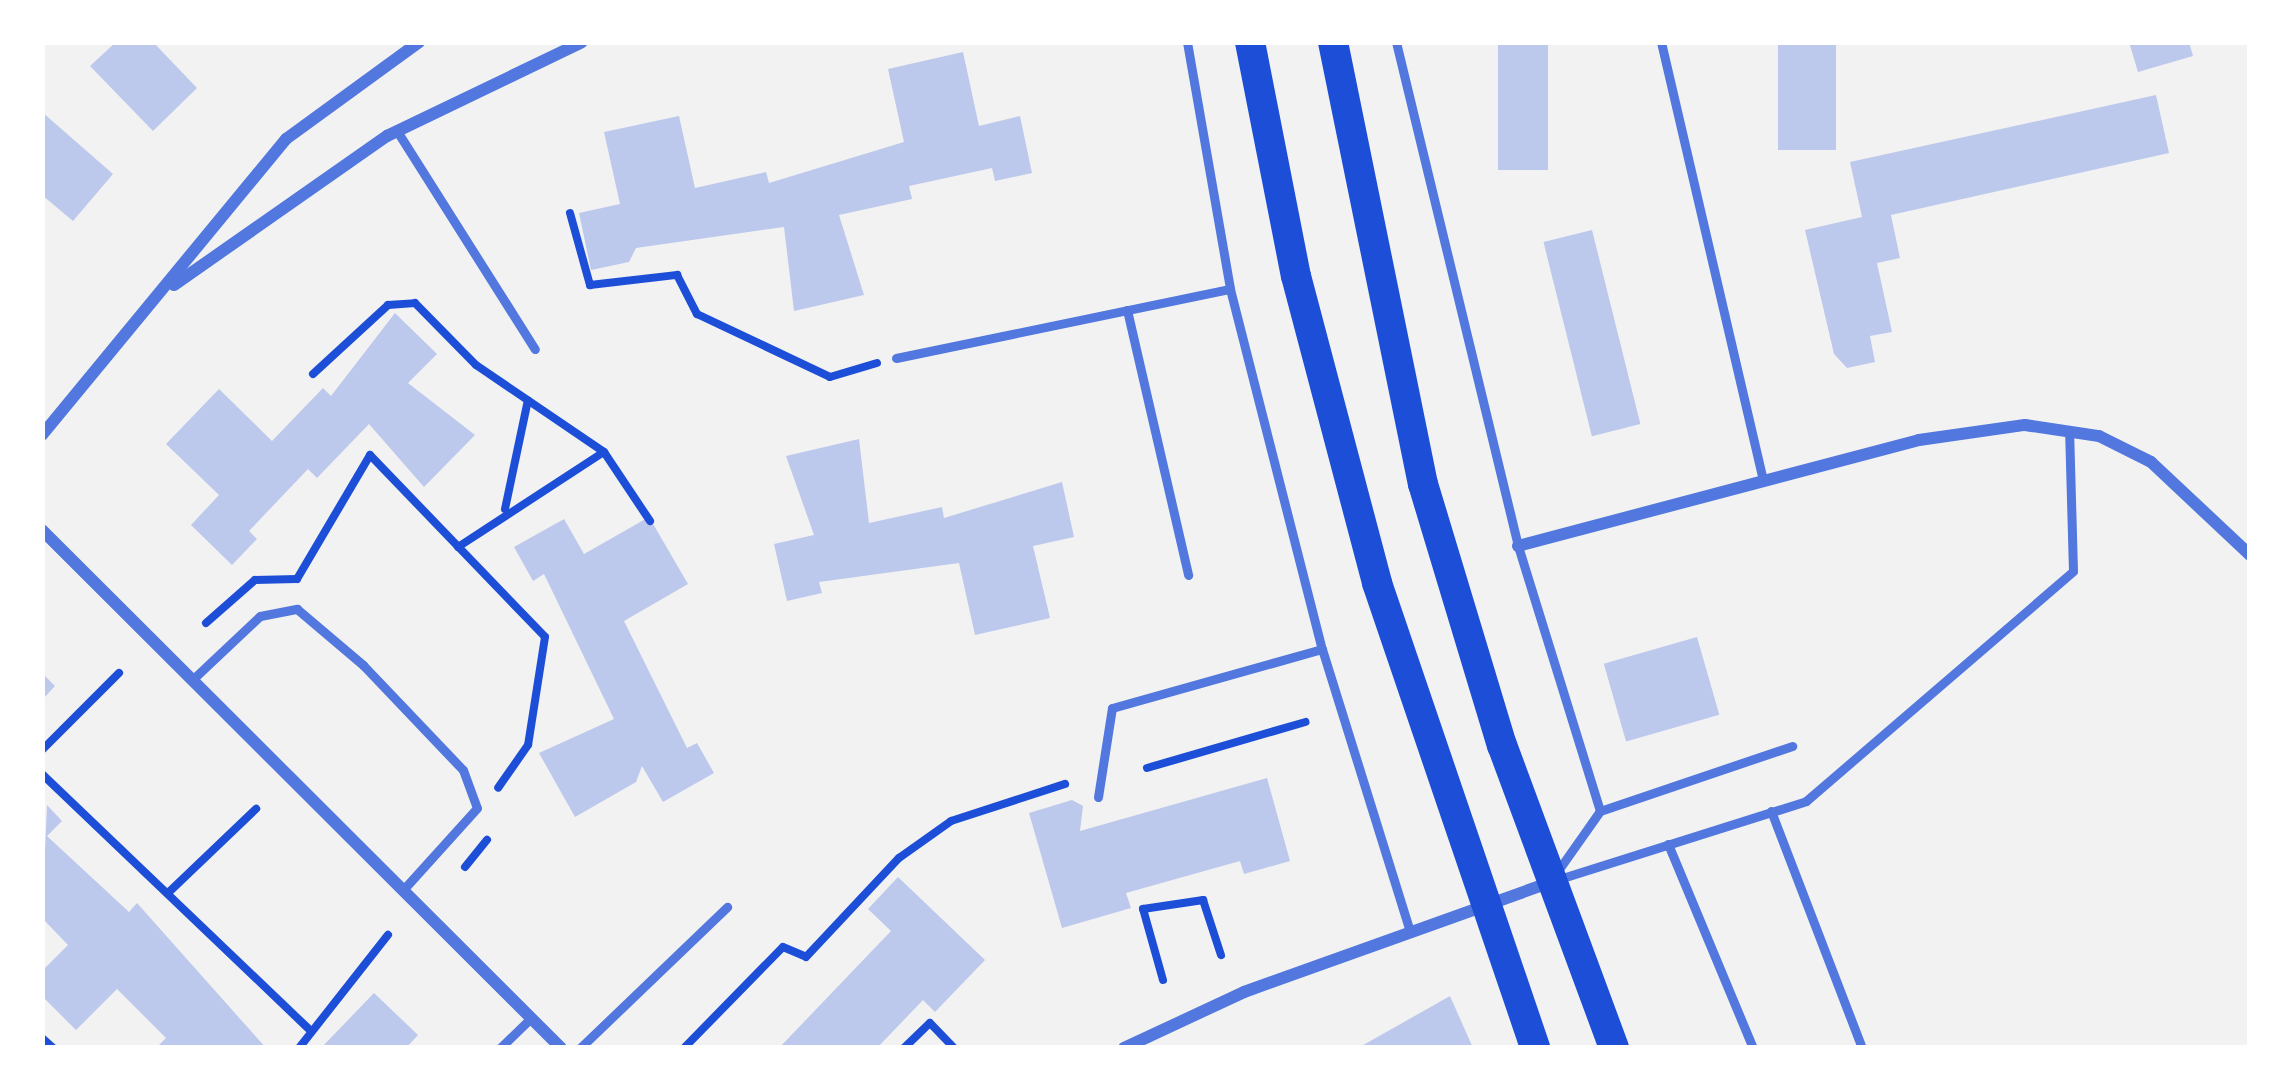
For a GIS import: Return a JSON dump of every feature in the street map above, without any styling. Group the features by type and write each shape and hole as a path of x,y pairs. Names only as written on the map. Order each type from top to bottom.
{"main road":[{"path":"1250,42 1313,342 1479,907 1535,1048"},
{"path":"1333,42 1423,484 1551,882 1614,1048"}],"street":[{"path":"42,435 168,289 286,139 418,42"},
{"path":"168,289 397,130 582,42"},
{"path":"1517,546 1970,428 2069,431 2151,462 2250,555"},
{"path":"42,530 561,1048"},
{"path":"1124,1048 1410,932 1551,882"}],"lane":[{"path":"1186,42 1230,290 1322,649 1410,932"},
{"path":"1396,42 1517,546 1600,811"},
{"path":"1661,42 1763,481"},
{"path":"397,130 535,349"},
{"path":"896,358 1230,290"},
{"path":"1127,310 1187,575"},
{"path":"1551,882 1807,801 2073,572 2069,431"},
{"path":"192,680 260,616 297,609 363,665 463,770 477,808 403,890"},
{"path":"1098,797 1112,708 1322,649"},
{"path":"1551,882 1600,811 1792,746"},
{"path":"1772,812 1862,1048"},
{"path":"1668,844 1753,1048"},
{"path":"580,1048 727,908"},
{"path":"500,1048 530,1018"}],"path":[{"path":"570,213 590,285 677,275 697,314 830,377 896,358"},
{"path":"314,374 388,305 415,303 528,400 604,452 650,521"},
{"path":"505,510 528,400"},
{"path":"458,547 505,510 604,452"},
{"path":"206,623 255,580 297,579 370,455 545,638 528,745 498,780 499,802"},
{"path":"42,750 118,673"},
{"path":"1148,767 1305,722"},
{"path":"42,774 308,1028"},
{"path":"684,1048 783,947 806,957 934,833 1065,784"},
{"path":"168,893 256,809"},
{"path":"465,867 500,825"},
{"path":"1163,980 1143,909 1203,900 1221,955"},
{"path":"299,1048 308,1028 388,935"},
{"path":"904,1048 930,1023 954,1048"},
{"path":"42,1038 53,1048"}],"building":[{"path":"116,42 153,42 197,88 153,131 90,66"},
{"path":"1498,42 1548,42 1548,170 1498,170"},
{"path":"1778,42 1836,42 1836,150 1778,150"},
{"path":"2129,42 2189,42 2193,56 2138,72"},
{"path":"963,52 979,126 1020,116 1032,173 995,181 992,168 909,186 912,199 839,215 864,295 794,311 784,227 636,248 629,262 591,270 579,213 620,204 604,132 679,116 695,188 766,172 769,183 904,142 888,69"},
{"path":"2156,95 2169,153 1891,215 1900,258 1877,263 1892,332 1870,336 1875,362 1847,368 1834,354 1805,230 1862,217 1850,162"},
{"path":"42,112 113,174 73,221 42,195"},
{"path":"1592,230 1640,424 1592,436 1543,242"},
{"path":"395,313 437,354 408,383 475,435 424,487 369,424 317,478 308,469 249,531 257,539 232,565 191,525 219,495 166,444 219,389 272,441 323,388 331,396"},
{"path":"859,439 869,523 942,507 944,518 1062,482 1074,537 1033,546 1050,618 975,635 959,563 819,582 822,593 787,601 774,544 814,535 786,456"},
{"path":"649,517 688,584 624,621 687,748 697,743 714,773 663,802 642,766 636,782 575,817 539,753 614,719 544,574 533,581 514,547 564,519 584,554"},
{"path":"1697,637 1719,715 1626,742 1604,664"},
{"path":"42,673 55,686 42,700"},
{"path":"1267,778 1290,861 1244,874 1240,861 1126,893 1131,908 1062,928 1029,813 1072,800 1083,806 1080,831"},
{"path":"47,805 62,821 47,836 129,912 137,903 266,1048 156,1048 166,1038 117,989 76,1030 42,996 42,971 68,945 42,918"},
{"path":"898,877 985,960 935,1012 923,1000 877,1048 779,1048 891,931 868,909"},
{"path":"374,993 418,1035 406,1048 321,1048"},
{"path":"1450,996 1473,1048 1358,1048"}]}
